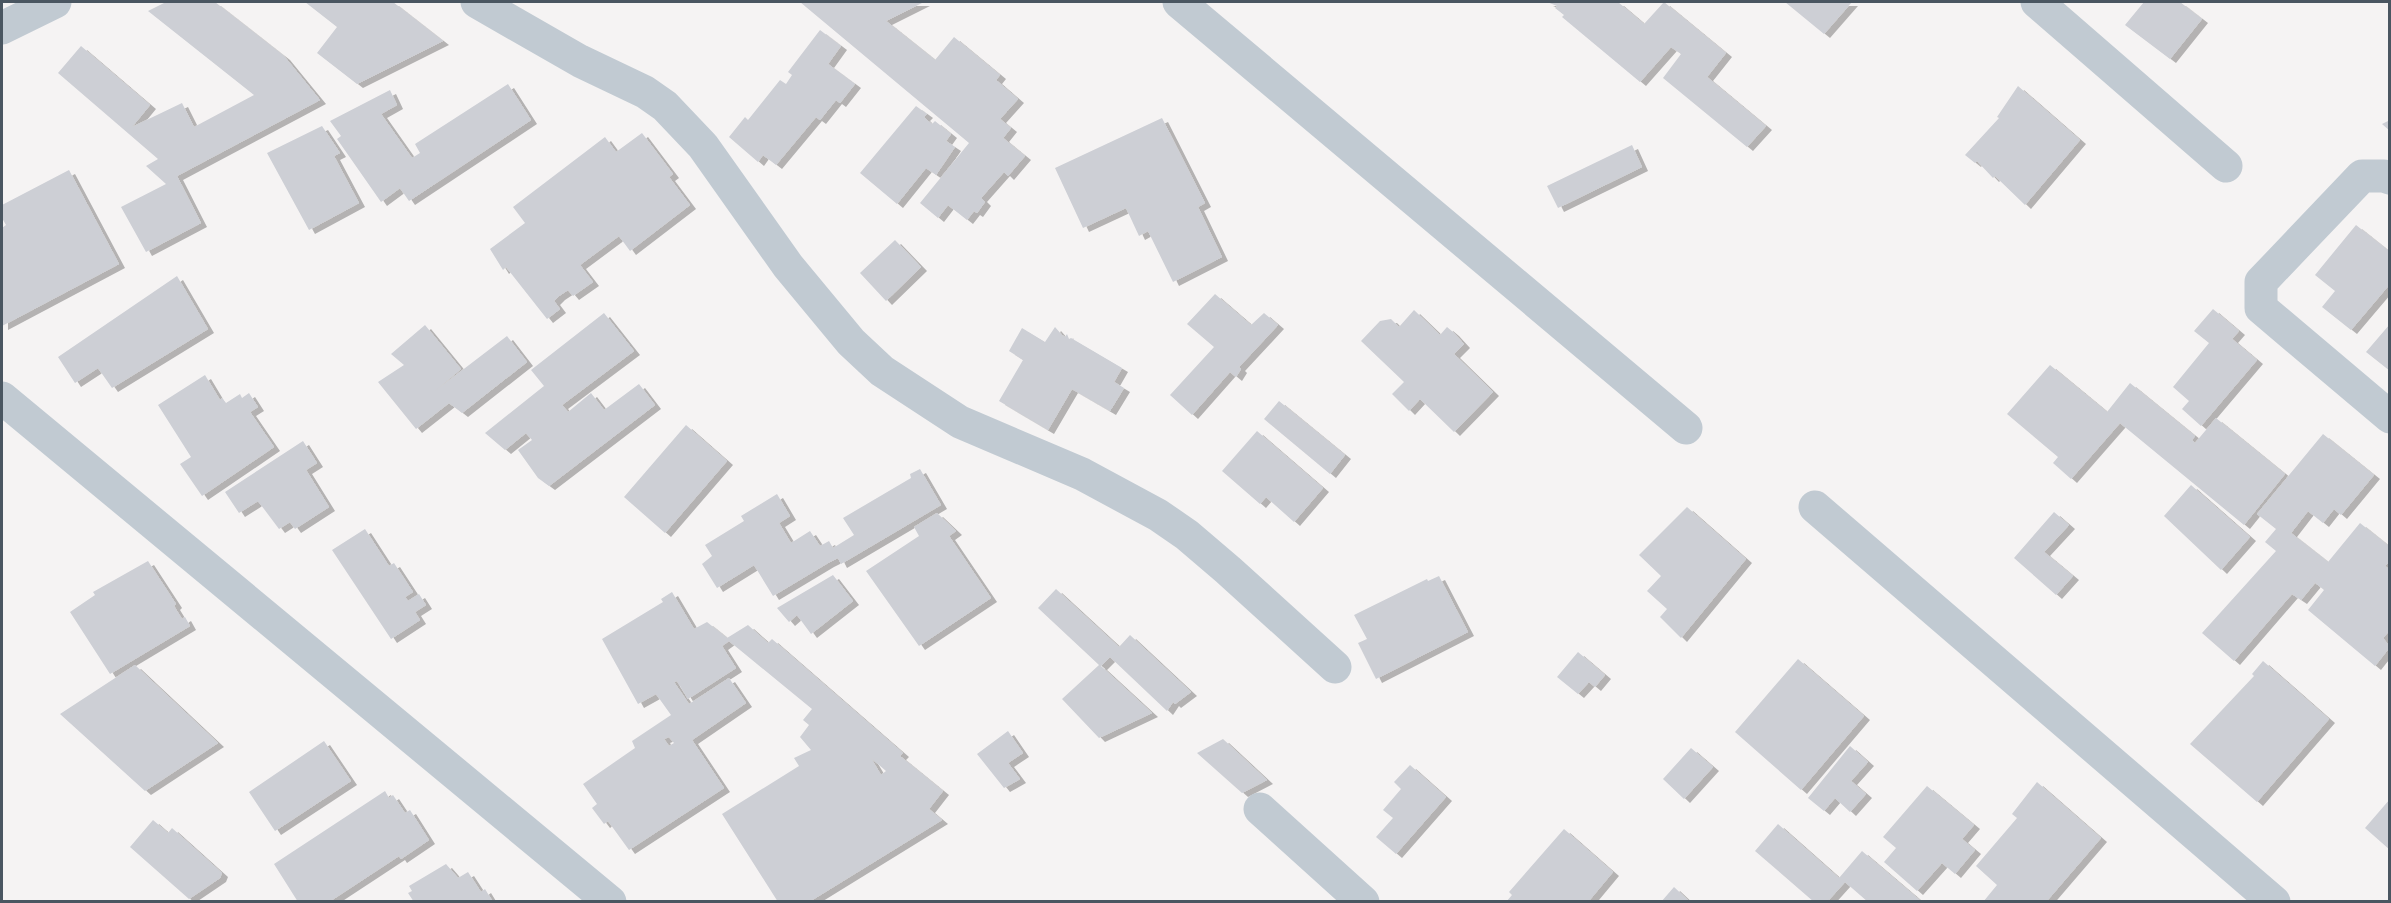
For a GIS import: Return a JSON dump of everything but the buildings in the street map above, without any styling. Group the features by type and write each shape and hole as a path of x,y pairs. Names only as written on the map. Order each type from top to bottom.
{"street":[{"path":"2,28 55,2"},
{"path":"477,2 580,61 645,92 665,106 703,146 788,266 851,342 882,371 960,422 1117,490 1158,515 1187,535 1228,570 1335,667"},
{"path":"1179,2 1686,428"},
{"path":"2037,2 2226,166"},
{"path":"2390,178 2362,176 2261,282 2261,308 2390,417"},
{"path":"2,398 610,902"},
{"path":"1815,507 2274,902"},
{"path":"1260,809 1363,902"}]}
